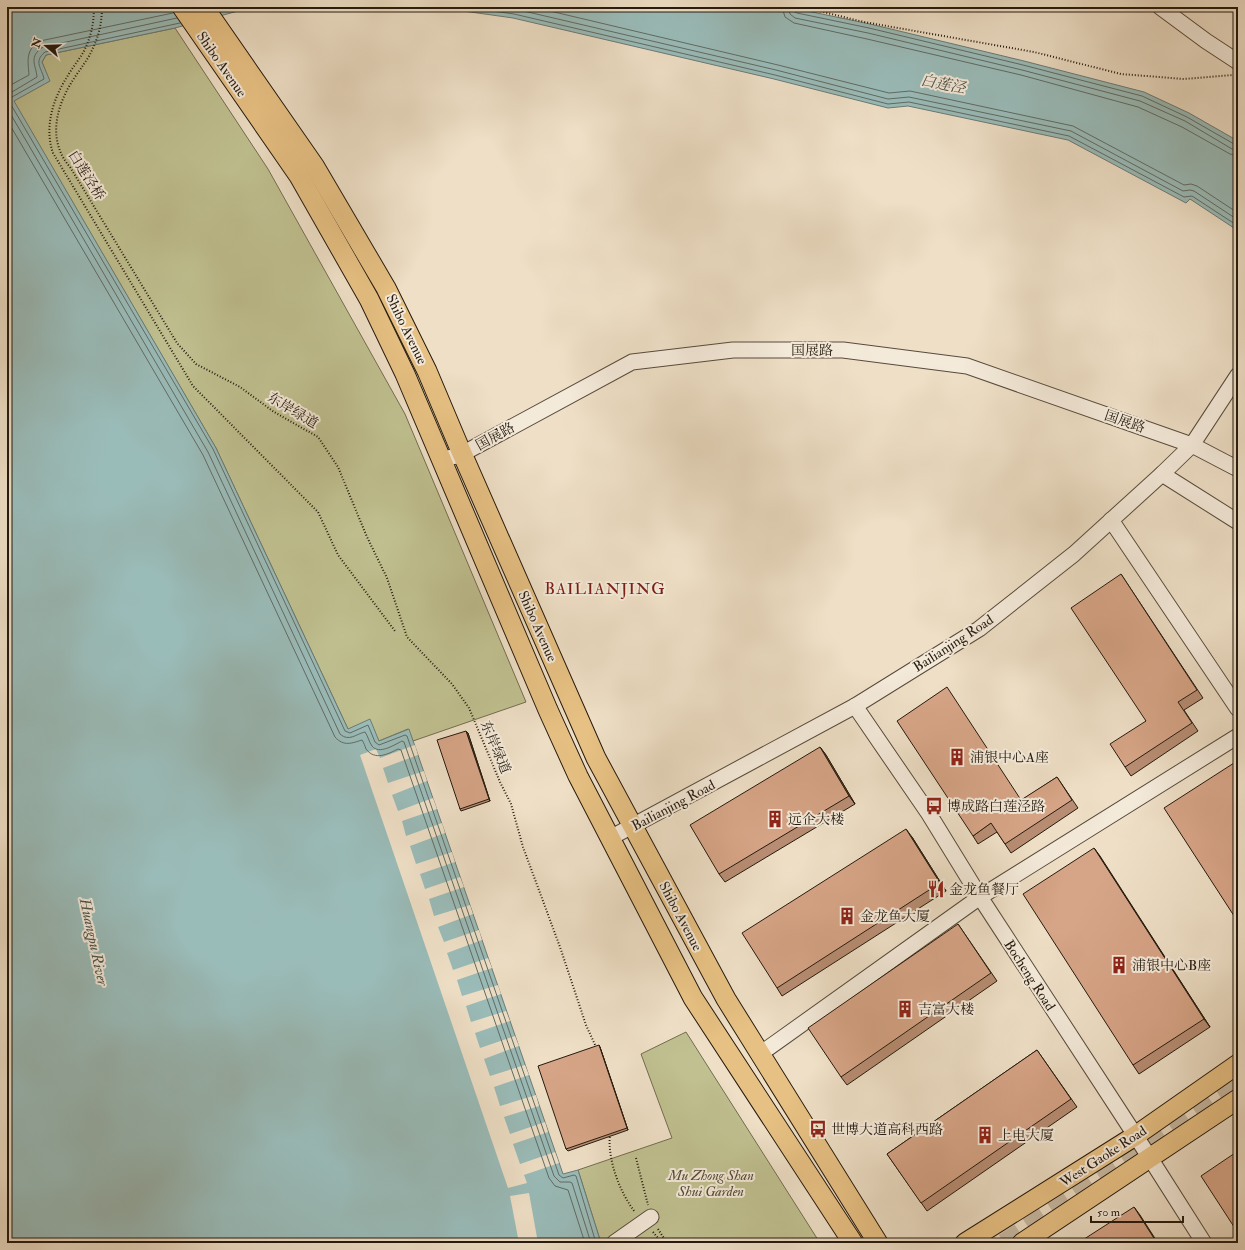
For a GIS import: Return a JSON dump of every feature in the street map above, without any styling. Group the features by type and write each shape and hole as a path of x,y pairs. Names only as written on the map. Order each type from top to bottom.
{"main road":[{"name":"Shibo Avenue","path":"182,7 299,176 369,299 405,374 548,710 578,776 693,998 853,1243"},
{"name":"Shibo Avenue","path":"204,7 315,167 386,288 427,371 596,758 726,999 878,1243"},
{"name":"West Gaoke Road","path":"965,1243 1135,1136 1238,1064"},
{"name":"West Gaoke Road","path":"1022,1243 1238,1099"}],"street":[{"path":"1160,7 1206,41 1238,62"},
{"name":"国展路","path":"442,460 462,454 632,362 733,350 843,350 967,366 1192,444 1238,469"},
{"name":"Bailianjing Road","path":"610,838 855,706 979,629 1074,554 1162,474 1192,444 1238,375"},
{"path":"1162,474 1238,522"},
{"path":"1111,520 1238,709"},
{"name":"Bocheng Road","path":"855,706 929,814 980,897 1204,1243"},
{"path":"760,1054 980,897 1238,736"},
{"path":"614,1243 647,1220"}],"path":[{"path":"94,7 93,22 89,40 64,82 53,108 49,126 50,142 59,163 194,386 318,512 338,555 395,630"},
{"name":"白莲泾桥","path":"102,7 99,31 94,46 66,92 58,111 56,127 57,142 62,155 177,343"},
{"path":"803,7 864,22 1034,52 1121,74 1184,79 1238,74"},
{"name":"东岸绿道","path":"177,343 196,364 240,388 274,412 318,437 338,467 367,537 387,578 407,637 452,684 469,708 500,782 511,804 523,847 560,947 586,1025 597,1049"},
{"path":"610,1130 612,1161 618,1186 630,1205 647,1220 667,1243"},
{"path":"636,1158 647,1220 662,1243"}],"green space":[{"path":"175,28 268,169 405,414 526,702 413,741 408,729 379,741 348,729 216,448 13,101 49,81 42,62 46,55"},
{"name":"Mu Zhong Shan Shui Garden","path":"686,1032 820,1243 601,1243 578,1170 672,1138 641,1054"}],"water":[{"name":"Huangpu River","path":"7,7 253,7 175,28 46,55 42,62 50,81 14,101 216,448 348,729 370,719 379,741 409,729 563,1174 578,1170 601,1243 7,1243"},
{"name":"白莲泾","path":"435,7 788,7 870,24 1144,92 1189,113 1238,141 1238,227 1237,230 1190,199 1186,203 1068,140 908,106 888,108 774,79 513,18"}],"pier":[{"path":"415,745 418,755 383,768 388,783 424,771 427,781 392,795 398,811 433,798 437,809 402,821 406,836 442,823 445,833 410,846 416,864 452,852 455,862 420,874 425,889 460,877 464,887 429,899 434,916 470,905 473,914 438,927 444,942 479,930 482,940 447,953 453,970 488,958 492,968 457,980 462,996 498,985 501,994 466,1006 471,1022 506,1011 510,1021 475,1033 480,1048 515,1036 519,1046 484,1059 490,1076 525,1065 529,1075 494,1087 500,1106 536,1095 539,1106 504,1117 510,1134 545,1122 548,1132 513,1144 520,1164 555,1152 559,1163 524,1175 527,1183 508,1188 360,755 376,749 380,758"},
{"path":"529,1193 538,1243 519,1243 510,1196"}],"building":[{"path":"1121,574 1197,690 1178,702 1192,723 1125,767 1110,744 1146,721 1071,608"},
{"name":"浦银中心A座","path":"947,687 1021,800 1057,777 1072,800 1005,844 991,823 973,836 897,721"},
{"path":"466,731 489,799 460,809 437,740"},
{"name":"远企大楼","path":"820,747 849,796 719,874 690,825"},
{"path":"1234,763 1238,768 1238,922 1164,808"},
{"name":"金龙鱼大厦","path":"906,829 940,883 777,988 742,933"},
{"name":"浦银中心B座","path":"1094,848 1204,1019 1133,1065 1023,894"},
{"name":"吉富大楼","path":"958,924 991,973 841,1077 808,1028"},
{"path":"599,1045 627,1128 566,1149 538,1066"},
{"name":"上电大厦","path":"1037,1050 1071,1099 921,1203 887,1154"},
{"path":"1238,1151 1238,1233 1201,1176"},
{"path":"1134,1207 1157,1243 1078,1243"}],"tunnel":[{"path":"1004,1243 1238,1086"}],"place":[{"name":"浦银中心A座","path":"957,757"},
{"name":"博成路白莲泾路","path":"934,806"},
{"name":"远企大楼","path":"775,819"},
{"name":"金龙鱼餐厅","path":"936,889"},
{"name":"金龙鱼大厦","path":"847,916"},
{"name":"浦银中心B座","path":"1119,965"},
{"name":"吉富大楼","path":"905,1009"},
{"name":"世博大道高科西路","path":"818,1129"},
{"name":"上电大厦","path":"985,1135"}],"district":[{"name":"BAILIANJING","path":"605,588"}]}
